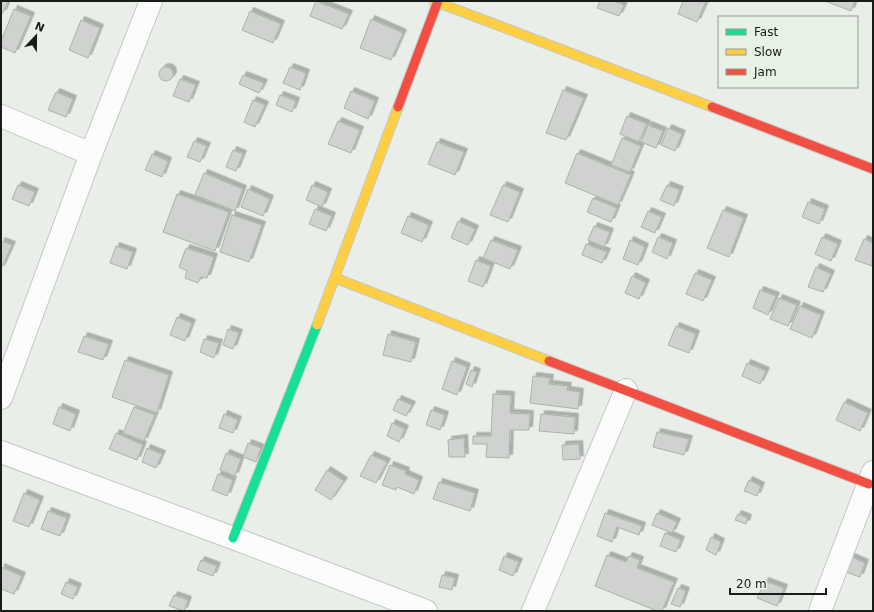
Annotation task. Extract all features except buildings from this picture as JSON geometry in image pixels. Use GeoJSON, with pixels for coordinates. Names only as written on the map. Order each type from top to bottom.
{"type":"FeatureCollection","features":[{"type":"Feature","properties":{"kind":"street"},"geometry":{"type":"LineString","coordinates":[[1,398],[91,154],[151,1]]}},
{"type":"Feature","properties":{"kind":"street"},"geometry":{"type":"LineString","coordinates":[[233,538],[335,278],[437,1],[873,169]]}},
{"type":"Feature","properties":{"kind":"street"},"geometry":{"type":"LineString","coordinates":[[1,116],[91,154]]}},
{"type":"Feature","properties":{"kind":"street"},"geometry":{"type":"LineString","coordinates":[[335,278],[626,390],[871,478],[820,611]]}},
{"type":"Feature","properties":{"kind":"street"},"geometry":{"type":"LineString","coordinates":[[533,611],[626,390]]}},
{"type":"Feature","properties":{"kind":"street"},"geometry":{"type":"LineString","coordinates":[[1,452],[426,611]]}},
{"type":"Feature","properties":{"kind":"traffic: fast"},"geometry":{"type":"LineString","coordinates":[[233,538],[317,325]]}},
{"type":"Feature","properties":{"kind":"traffic: slow"},"geometry":{"type":"LineString","coordinates":[[434,1],[712,107]]}},
{"type":"Feature","properties":{"kind":"traffic: slow"},"geometry":{"type":"LineString","coordinates":[[317,325],[398,107]]}},
{"type":"Feature","properties":{"kind":"traffic: slow"},"geometry":{"type":"LineString","coordinates":[[335,278],[549,361]]}},
{"type":"Feature","properties":{"kind":"traffic: jam"},"geometry":{"type":"LineString","coordinates":[[398,107],[438,1]]}},
{"type":"Feature","properties":{"kind":"traffic: jam"},"geometry":{"type":"LineString","coordinates":[[712,107],[873,169]]}},
{"type":"Feature","properties":{"kind":"traffic: jam"},"geometry":{"type":"LineString","coordinates":[[549,361],[869,484]]}}]}
